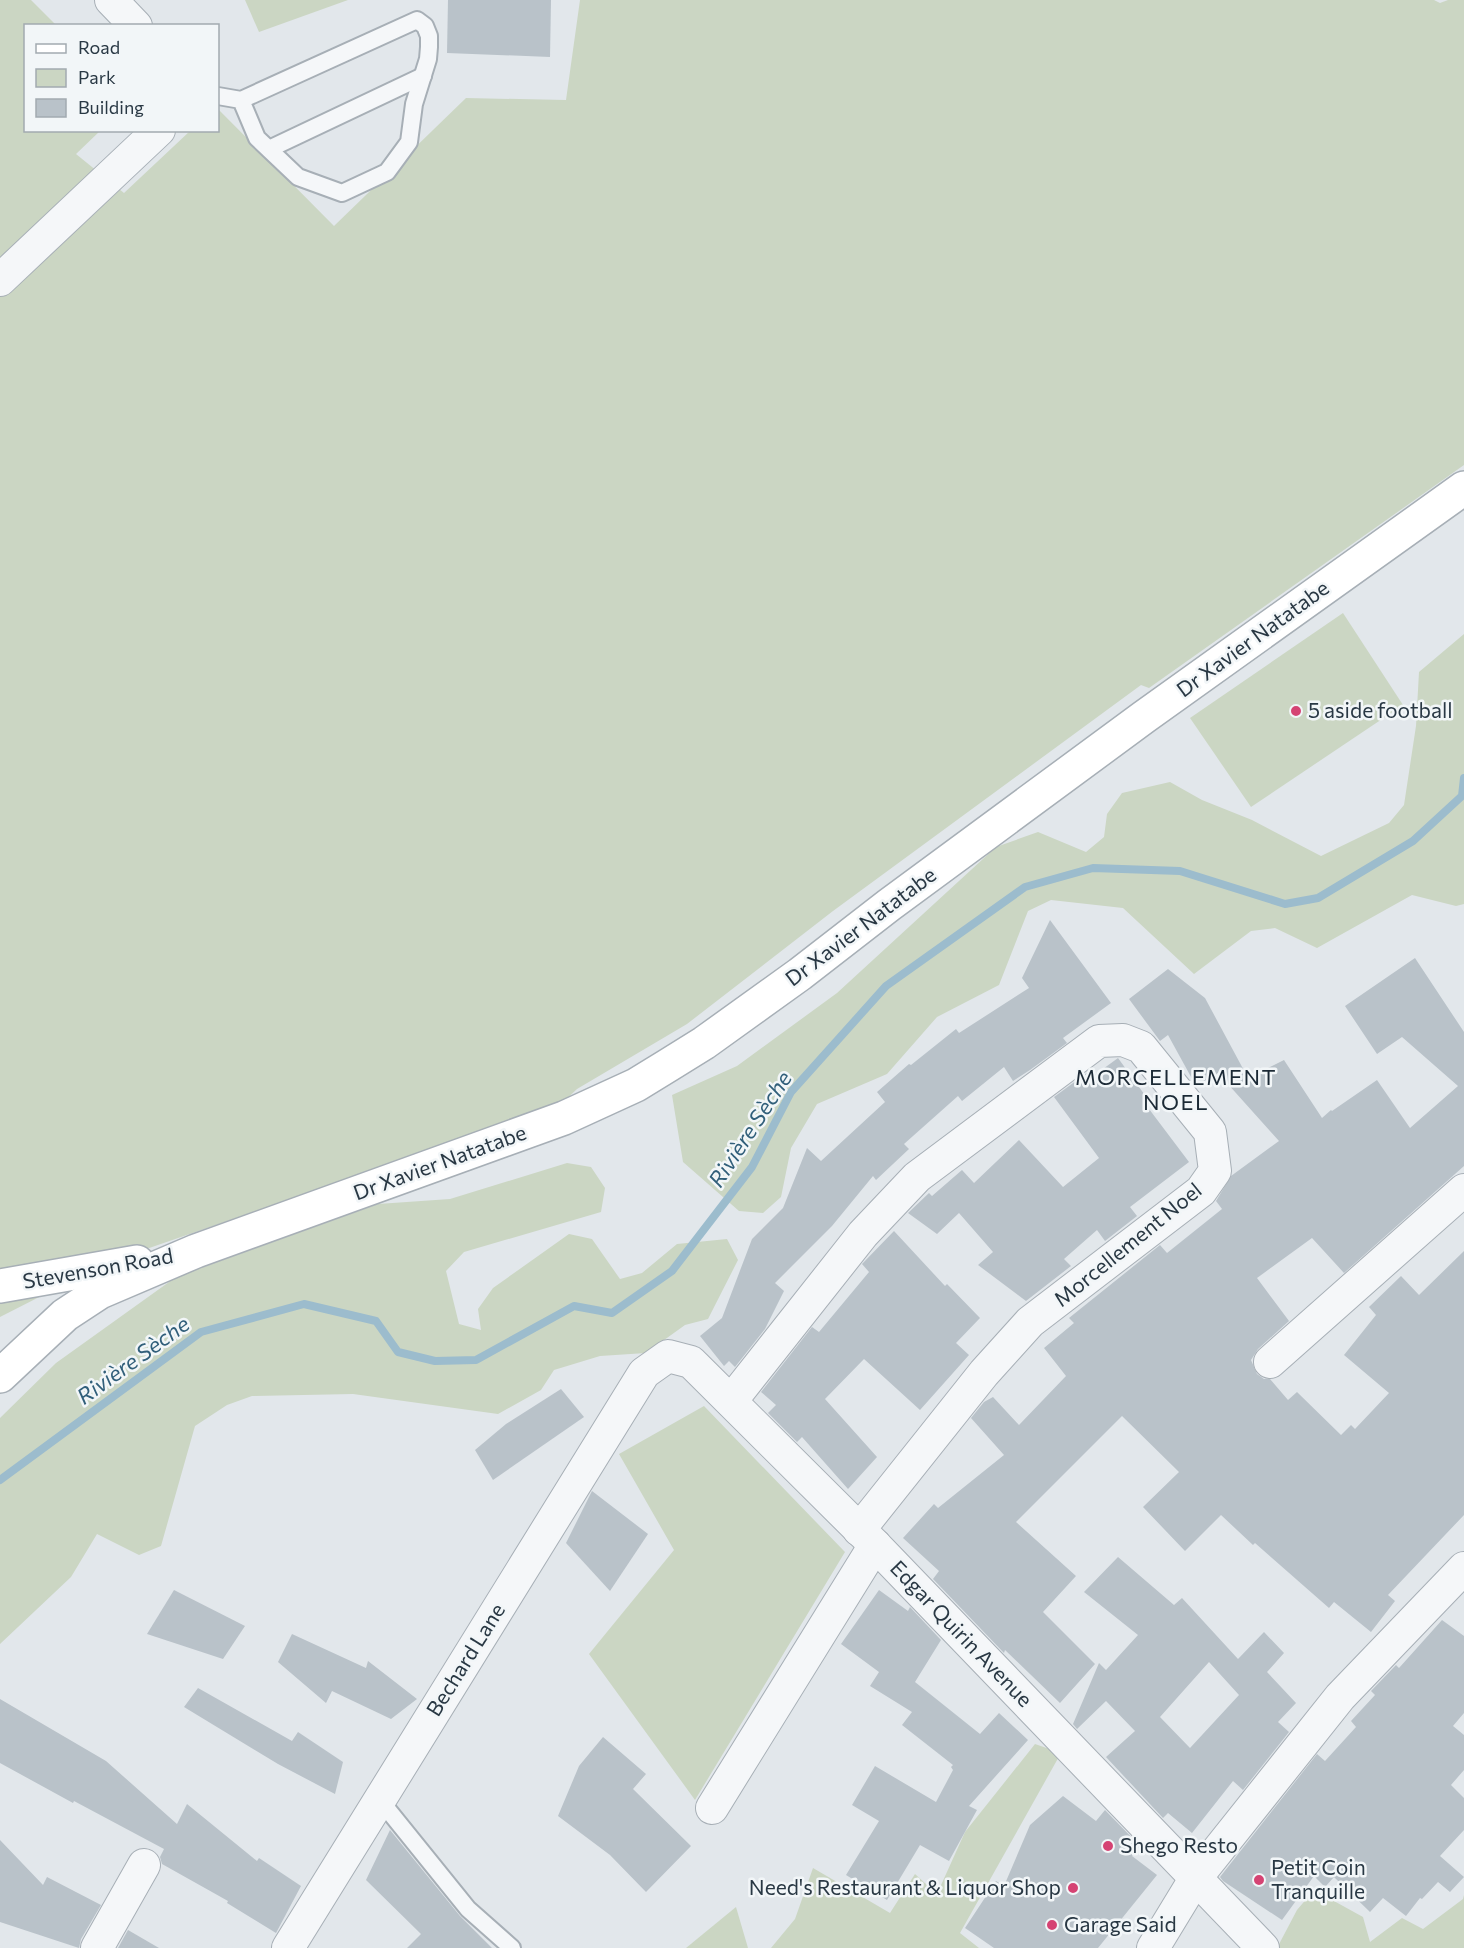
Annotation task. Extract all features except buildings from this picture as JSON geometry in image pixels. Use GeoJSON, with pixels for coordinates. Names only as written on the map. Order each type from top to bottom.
{"type":"FeatureCollection","features":[{"type":"Feature","properties":{"kind":"main road","name":"Dr Xavier Natatabe"},"geometry":{"type":"LineString","coordinates":[[196,1251],[564,1118],[636,1085],[704,1043],[800,974],[889,905],[1116,738],[1464,488]]}},
{"type":"Feature","properties":{"kind":"main road","name":"Stevenson Road"},"geometry":{"type":"LineString","coordinates":[[0,1287],[196,1251]]}},
{"type":"Feature","properties":{"kind":"main road"},"geometry":{"type":"LineString","coordinates":[[0,1376],[65,1315],[100,1292],[196,1251]]}},
{"type":"Feature","properties":{"kind":"street"},"geometry":{"type":"LineString","coordinates":[[111,0],[134,24]]}},
{"type":"Feature","properties":{"kind":"street"},"geometry":{"type":"LineString","coordinates":[[0,280],[157,132]]}},
{"type":"Feature","properties":{"kind":"street","name":"Morcellement Noel"},"geometry":{"type":"LineString","coordinates":[[712,1808],[867,1537],[984,1373],[1030,1322],[1201,1191],[1215,1171],[1210,1132],[1142,1047],[1123,1040],[1099,1041],[917,1177],[863,1234],[731,1401]]}},
{"type":"Feature","properties":{"kind":"street"},"geometry":{"type":"LineString","coordinates":[[1270,1362],[1464,1190]]}},
{"type":"Feature","properties":{"kind":"street","name":"Edgar Quirin Avenue"},"geometry":{"type":"LineString","coordinates":[[644,1373],[668,1356],[691,1362],[867,1537],[1263,1948]]}},
{"type":"Feature","properties":{"kind":"street","name":"Bechard Lane"},"geometry":{"type":"LineString","coordinates":[[288,1948],[644,1373]]}},
{"type":"Feature","properties":{"kind":"street"},"geometry":{"type":"LineString","coordinates":[[1153,1948],[1195,1879],[1341,1697],[1464,1568]]}},
{"type":"Feature","properties":{"kind":"street"},"geometry":{"type":"LineString","coordinates":[[97,1948],[144,1865]]}},
{"type":"Feature","properties":{"kind":"lane"},"geometry":{"type":"LineString","coordinates":[[219,96],[241,100],[417,20],[425,26],[429,36],[428,59],[414,104],[409,142],[387,172],[342,194],[298,177],[258,138],[241,100]]}},
{"type":"Feature","properties":{"kind":"lane"},"geometry":{"type":"LineString","coordinates":[[269,149],[423,76]]}},
{"type":"Feature","properties":{"kind":"lane"},"geometry":{"type":"LineString","coordinates":[[380,1800],[468,1909],[512,1948]]}},
{"type":"Feature","properties":{"kind":"green space"},"geometry":{"type":"Polygon","coordinates":[[[0,0],[31,0],[55,24],[24,24],[24,132],[99,132],[76,154],[124,193],[189,132],[219,132],[219,110],[334,226],[466,98],[566,100],[580,0],[1434,0],[1440,3],[1448,0],[1464,0],[1464,465],[1149,688],[1141,685],[833,911],[687,1024],[577,1089],[559,1106],[106,1263],[0,1317],[0,0]]]}},
{"type":"Feature","properties":{"kind":"green space"},"geometry":{"type":"Polygon","coordinates":[[[245,0],[348,0],[259,32],[245,0]]]}},
{"type":"Feature","properties":{"kind":"green space","name":"5 aside football"},"geometry":{"type":"Polygon","coordinates":[[[1343,613],[1403,705],[1251,807],[1190,718],[1343,613]]]}},
{"type":"Feature","properties":{"kind":"green space"},"geometry":{"type":"Polygon","coordinates":[[[1464,634],[1464,904],[1456,906],[1412,895],[1317,948],[1275,928],[1251,931],[1194,974],[1123,908],[1051,900],[1028,911],[999,985],[937,1017],[887,1074],[817,1104],[791,1148],[781,1197],[763,1213],[739,1211],[683,1162],[672,1095],[737,1066],[837,993],[996,847],[1038,832],[1086,852],[1104,837],[1107,814],[1122,793],[1170,782],[1202,800],[1252,820],[1321,856],[1389,823],[1404,805],[1416,726],[1419,672],[1464,634]]]}},
{"type":"Feature","properties":{"kind":"green space"},"geometry":{"type":"Polygon","coordinates":[[[567,1163],[591,1167],[605,1188],[601,1212],[464,1252],[446,1271],[459,1324],[481,1330],[478,1309],[493,1288],[569,1234],[592,1239],[620,1279],[642,1273],[677,1244],[727,1239],[738,1260],[708,1319],[685,1325],[646,1353],[600,1356],[554,1370],[541,1390],[498,1414],[353,1394],[252,1396],[227,1405],[195,1426],[161,1546],[139,1555],[97,1534],[71,1577],[0,1644],[0,1418],[56,1363],[176,1277],[378,1204],[450,1199],[567,1163]]]}},
{"type":"Feature","properties":{"kind":"green space"},"geometry":{"type":"Polygon","coordinates":[[[704,1406],[845,1552],[695,1800],[589,1654],[674,1550],[619,1454],[704,1406]]]}},
{"type":"Feature","properties":{"kind":"green space"},"geometry":{"type":"Polygon","coordinates":[[[1035,1744],[1061,1753],[960,1933],[979,1948],[771,1948],[795,1919],[813,1868],[890,1913],[915,1874],[937,1894],[965,1832],[1035,1744]]]}},
{"type":"Feature","properties":{"kind":"green space"},"geometry":{"type":"Polygon","coordinates":[[[1314,1890],[1363,1917],[1370,1942],[1402,1918],[1423,1929],[1463,1899],[1464,1895],[1464,1948],[1277,1948],[1297,1910],[1314,1890]]]}},
{"type":"Feature","properties":{"kind":"green space"},"geometry":{"type":"Polygon","coordinates":[[[736,1907],[748,1948],[686,1948],[736,1907]]]}},
{"type":"Feature","properties":{"kind":"waterway","name":"Rivière Sèche"},"geometry":{"type":"LineString","coordinates":[[0,1480],[201,1332],[304,1304],[376,1321],[398,1352],[435,1361],[476,1360],[574,1306],[612,1313],[672,1271],[752,1167],[791,1092],[886,986],[1025,887],[1093,868],[1180,871],[1285,904],[1318,898],[1413,841],[1462,796],[1464,778]]}},
{"type":"Feature","properties":{"kind":"place","name":"5 aside football"},"geometry":{"type":"Point","coordinates":[1296,711]}},
{"type":"Feature","properties":{"kind":"place","name":"Shego Resto"},"geometry":{"type":"Point","coordinates":[1108,1846]}},
{"type":"Feature","properties":{"kind":"place","name":"Petit Coin Tranquille"},"geometry":{"type":"Point","coordinates":[1259,1880]}},
{"type":"Feature","properties":{"kind":"place","name":"Need's Restaurant & Liquor Shop"},"geometry":{"type":"Point","coordinates":[1073,1888]}},
{"type":"Feature","properties":{"kind":"place","name":"Garage Said"},"geometry":{"type":"Point","coordinates":[1052,1925]}},
{"type":"Feature","properties":{"kind":"district","name":"MORCELLEMENT NOEL"},"geometry":{"type":"Point","coordinates":[1176,1090]}}]}
